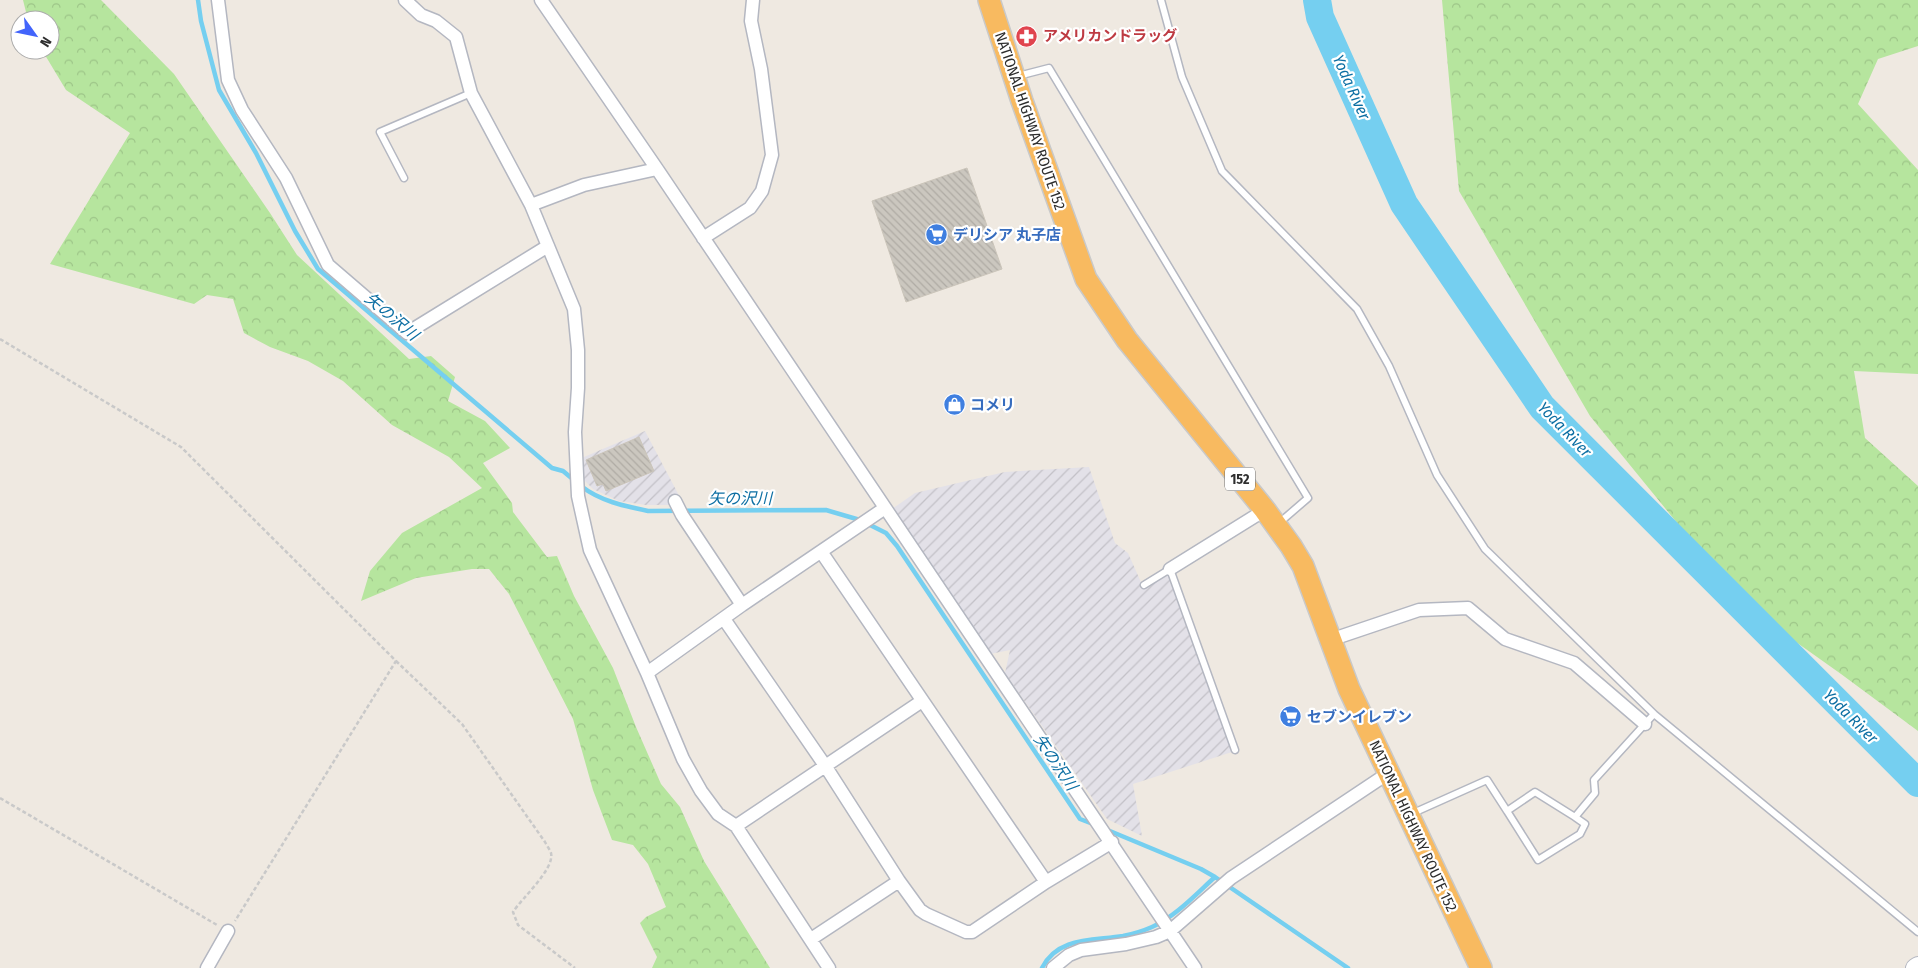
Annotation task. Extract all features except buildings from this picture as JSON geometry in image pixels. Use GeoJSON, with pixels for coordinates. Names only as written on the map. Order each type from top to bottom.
{"type":"FeatureCollection","features":[{"type":"Feature","properties":{"kind":"highway","name":"NATIONAL HIGHWAY ROUTE 152"},"geometry":{"type":"LineString","coordinates":[[989,0],[1014,77],[1086,279],[1128,340],[1271,518],[1303,566],[1349,689],[1480,968]]}},
{"type":"Feature","properties":{"kind":"street"},"geometry":{"type":"LineString","coordinates":[[218,0],[228,80],[242,110],[286,178],[328,265],[407,333],[548,246]]}},
{"type":"Feature","properties":{"kind":"street"},"geometry":{"type":"LineString","coordinates":[[405,0],[422,15],[436,21],[456,37],[471,93],[531,205],[574,309],[578,388],[575,432],[578,496],[590,550],[647,674],[683,759],[701,791],[718,814],[736,826],[829,968]]}},
{"type":"Feature","properties":{"kind":"street"},"geometry":{"type":"LineString","coordinates":[[541,0],[657,169],[1195,968]]}},
{"type":"Feature","properties":{"kind":"street"},"geometry":{"type":"LineString","coordinates":[[703,238],[750,208],[762,191],[772,155],[761,69],[751,21],[753,0]]}},
{"type":"Feature","properties":{"kind":"street"},"geometry":{"type":"LineString","coordinates":[[531,205],[584,186],[657,169]]}},
{"type":"Feature","properties":{"kind":"street"},"geometry":{"type":"LineString","coordinates":[[678,507],[742,605]]}},
{"type":"Feature","properties":{"kind":"street"},"geometry":{"type":"LineString","coordinates":[[647,674],[742,605],[822,553],[885,508]]}},
{"type":"Feature","properties":{"kind":"street"},"geometry":{"type":"LineString","coordinates":[[1170,569],[1271,518]]}},
{"type":"Feature","properties":{"kind":"street"},"geometry":{"type":"LineString","coordinates":[[822,553],[1046,882]]}},
{"type":"Feature","properties":{"kind":"street"},"geometry":{"type":"LineString","coordinates":[[1330,640],[1418,610],[1468,608],[1505,639],[1574,663],[1645,724]]}},
{"type":"Feature","properties":{"kind":"street"},"geometry":{"type":"LineString","coordinates":[[724,619],[826,767],[899,881],[920,910],[966,932],[972,932],[1109,839]]}},
{"type":"Feature","properties":{"kind":"street"},"geometry":{"type":"LineString","coordinates":[[736,826],[922,701]]}},
{"type":"Feature","properties":{"kind":"street"},"geometry":{"type":"LineString","coordinates":[[1053,968],[1081,950],[1156,938],[1166,924],[1231,878],[1388,774]]}},
{"type":"Feature","properties":{"kind":"street"},"geometry":{"type":"LineString","coordinates":[[811,939],[899,881]]}},
{"type":"Feature","properties":{"kind":"street"},"geometry":{"type":"LineString","coordinates":[[207,968],[228,931]]}},
{"type":"Feature","properties":{"kind":"lane"},"geometry":{"type":"LineString","coordinates":[[1161,0],[1182,77],[1222,171],[1357,309],[1389,366],[1436,475],[1485,549],[1654,714],[1918,932]]}},
{"type":"Feature","properties":{"kind":"lane"},"geometry":{"type":"LineString","coordinates":[[1014,77],[1049,68],[1308,498],[1271,518]]}},
{"type":"Feature","properties":{"kind":"lane"},"geometry":{"type":"LineString","coordinates":[[404,178],[380,132],[471,93]]}},
{"type":"Feature","properties":{"kind":"lane"},"geometry":{"type":"LineString","coordinates":[[1144,585],[1170,569],[1235,750]]}},
{"type":"Feature","properties":{"kind":"lane"},"geometry":{"type":"LineString","coordinates":[[1575,817],[1595,793],[1594,780],[1654,714]]}},
{"type":"Feature","properties":{"kind":"lane"},"geometry":{"type":"LineString","coordinates":[[1408,816],[1487,780],[1538,860],[1580,834],[1585,824],[1535,792],[1507,811]]}},
{"type":"Feature","properties":{"kind":"path"},"geometry":{"type":"LineString","coordinates":[[0,340],[181,447],[462,724],[545,842],[551,854],[551,861],[540,879],[513,912],[514,918],[518,925],[575,968]]}},
{"type":"Feature","properties":{"kind":"path"},"geometry":{"type":"LineString","coordinates":[[0,798],[228,931],[396,661]]}},
{"type":"Feature","properties":{"kind":"shaded area"},"geometry":{"type":"Polygon","coordinates":[[[645,431],[684,505],[646,505],[619,501],[593,489],[584,480],[584,457],[645,431]]]}},
{"type":"Feature","properties":{"kind":"shaded area"},"geometry":{"type":"Polygon","coordinates":[[[1089,467],[1115,543],[1128,553],[1144,589],[1170,574],[1232,752],[1133,784],[1142,836],[1107,819],[1005,673],[1010,650],[990,654],[892,509],[915,493],[1005,472],[1089,467]]]}},
{"type":"Feature","properties":{"kind":"green space"},"geometry":{"type":"Polygon","coordinates":[[[23,0],[101,0],[174,74],[297,255],[409,359],[431,356],[455,377],[448,401],[485,421],[510,448],[483,463],[512,503],[513,512],[547,557],[557,556],[574,596],[613,668],[661,784],[680,807],[704,861],[770,968],[652,968],[657,957],[640,923],[646,917],[666,907],[648,864],[633,845],[612,840],[593,790],[573,719],[509,594],[489,569],[472,569],[416,578],[361,601],[370,571],[402,533],[482,488],[449,457],[392,425],[343,381],[308,361],[270,347],[244,333],[233,299],[207,295],[194,304],[50,264],[130,133],[66,90],[48,60],[60,60],[60,10],[26,10],[23,0]]]}},
{"type":"Feature","properties":{"kind":"green space"},"geometry":{"type":"Polygon","coordinates":[[[1442,0],[1918,0],[1918,46],[1878,59],[1858,104],[1918,170],[1918,374],[1854,371],[1865,438],[1918,486],[1918,731],[1744,605],[1590,416],[1459,191],[1442,0]]]}},
{"type":"Feature","properties":{"kind":"waterway","name":"矢の沢川"},"geometry":{"type":"LineString","coordinates":[[198,0],[201,21],[219,90],[256,153],[295,231],[318,269],[552,468],[563,471],[575,481]]}},
{"type":"Feature","properties":{"kind":"waterway","name":"Yoda River"},"geometry":{"type":"LineString","coordinates":[[1317,0],[1320,17],[1404,204],[1542,407],[1918,783]]}},
{"type":"Feature","properties":{"kind":"waterway","name":"矢の沢川"},"geometry":{"type":"LineString","coordinates":[[581,486],[604,499],[648,511],[826,510],[860,520],[886,533],[897,546],[1080,819],[1093,824]]}},
{"type":"Feature","properties":{"kind":"waterway","name":"矢の沢川"},"geometry":{"type":"LineString","coordinates":[[1105,829],[1201,869],[1215,877],[1348,968]]}},
{"type":"Feature","properties":{"kind":"waterway"},"geometry":{"type":"LineString","coordinates":[[1042,968],[1057,950],[1067,945],[1123,936],[1161,922],[1185,904],[1215,877]]}},
{"type":"Feature","properties":{"kind":"place","name":"アメリカンドラッグ"},"geometry":{"type":"Point","coordinates":[1027,36]}},
{"type":"Feature","properties":{"kind":"place","name":"デリシア 丸子店"},"geometry":{"type":"Point","coordinates":[937,235]}},
{"type":"Feature","properties":{"kind":"place","name":"コメリ"},"geometry":{"type":"Point","coordinates":[954,405]}},
{"type":"Feature","properties":{"kind":"place","name":"セブンイレブン"},"geometry":{"type":"Point","coordinates":[1291,717]}}]}
